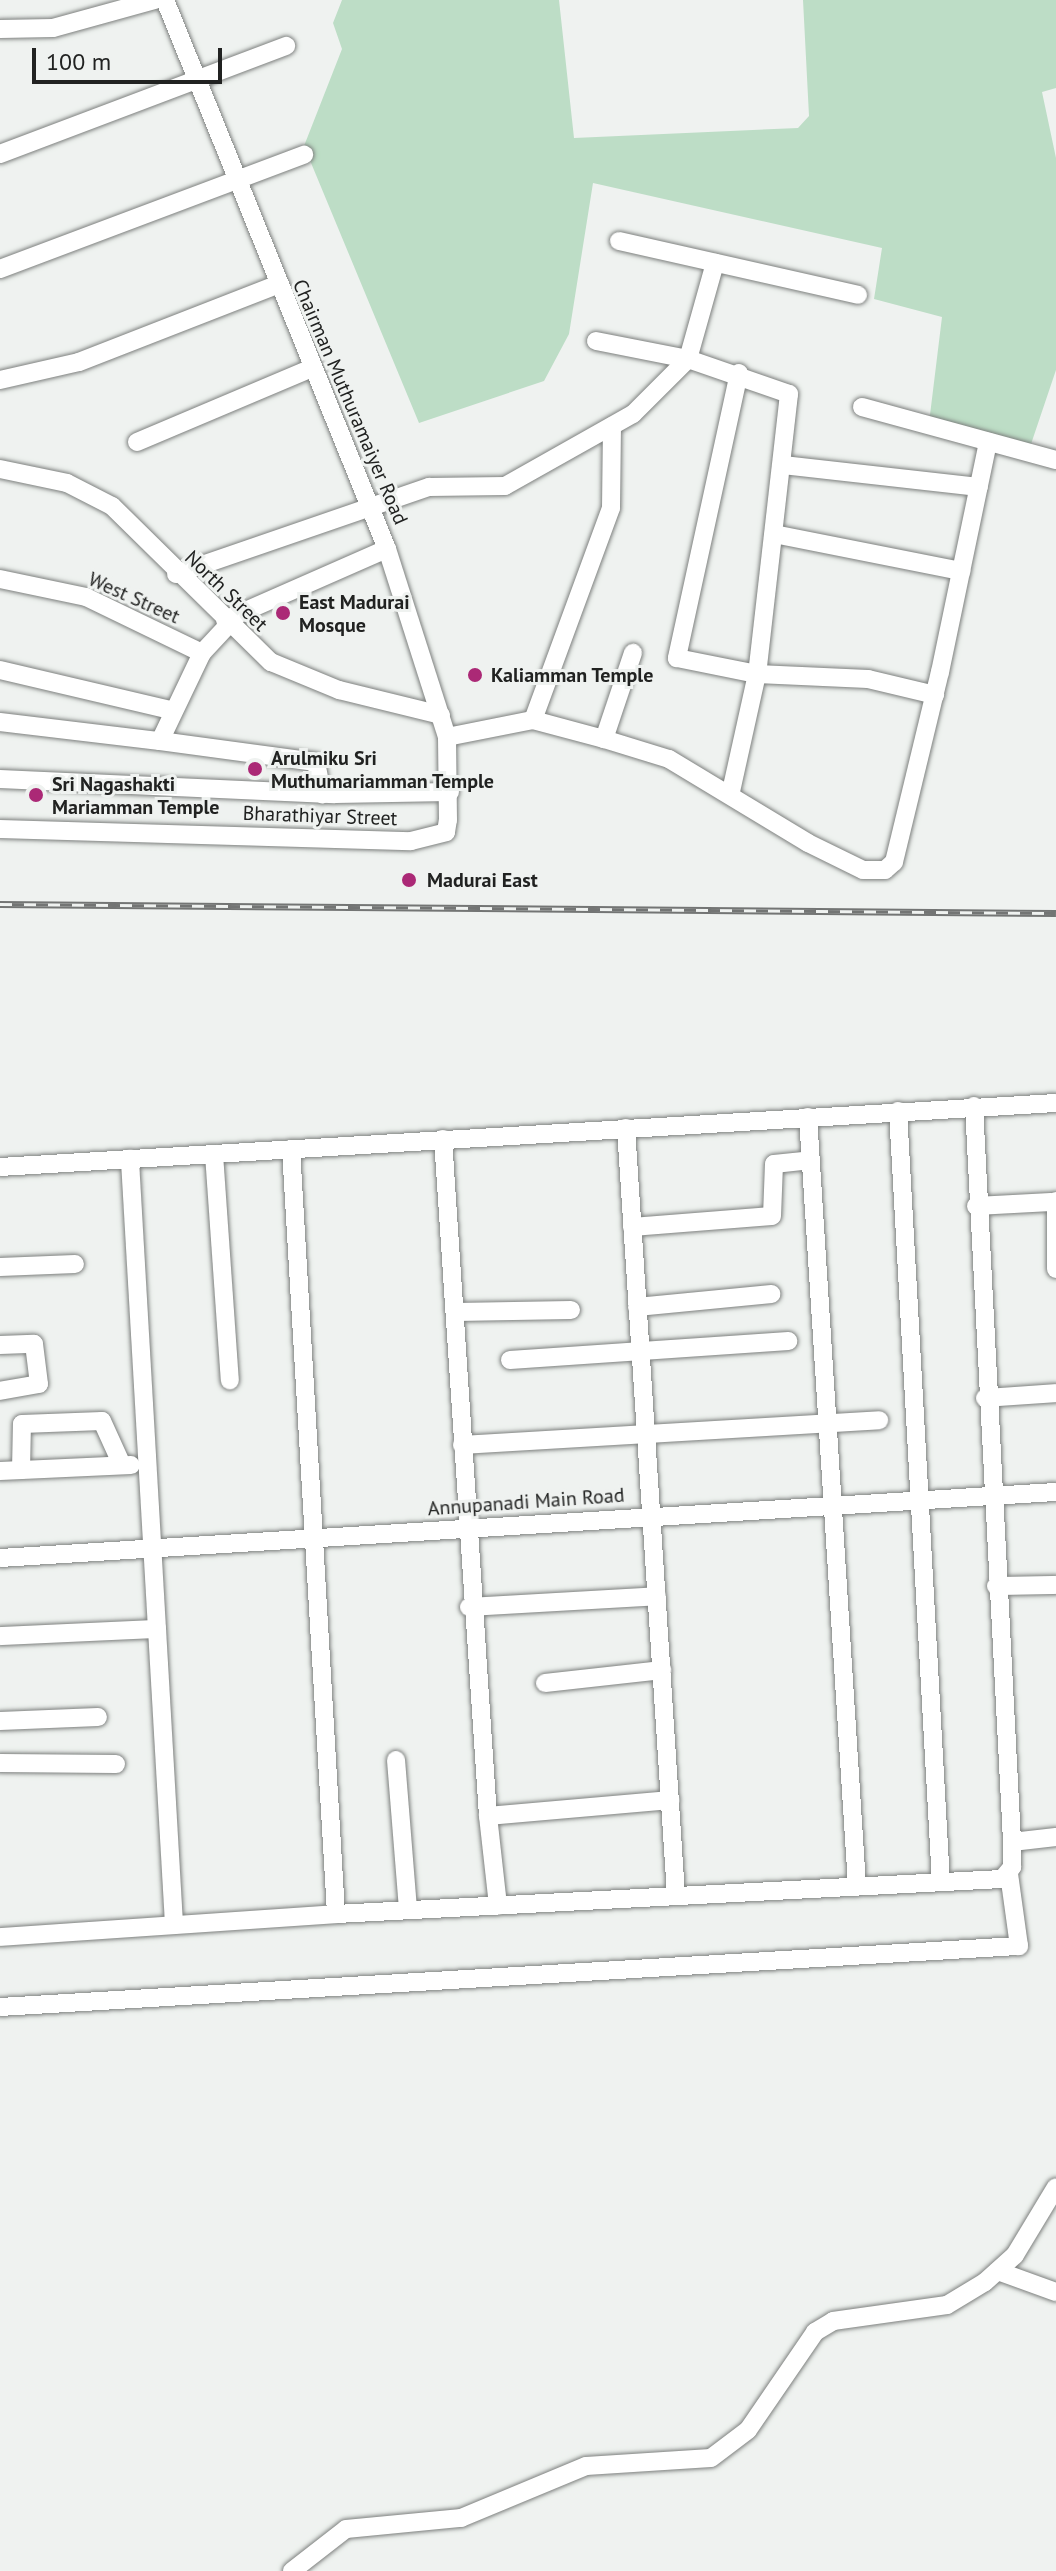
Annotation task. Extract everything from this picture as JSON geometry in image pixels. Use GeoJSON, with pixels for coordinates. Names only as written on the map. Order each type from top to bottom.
{"type":"FeatureCollection","features":[{"type":"Feature","properties":{"kind":"street"},"geometry":{"type":"LineString","coordinates":[[0,29],[53,28],[155,0]]}},
{"type":"Feature","properties":{"kind":"street","name":"Chairman Muthuramaiyer Road"},"geometry":{"type":"LineString","coordinates":[[165,0],[277,285],[387,549],[447,737],[450,792],[446,832]]}},
{"type":"Feature","properties":{"kind":"street"},"geometry":{"type":"LineString","coordinates":[[0,154],[286,46]]}},
{"type":"Feature","properties":{"kind":"street"},"geometry":{"type":"LineString","coordinates":[[0,269],[304,155]]}},
{"type":"Feature","properties":{"kind":"street"},"geometry":{"type":"LineString","coordinates":[[619,241],[858,295]]}},
{"type":"Feature","properties":{"kind":"street"},"geometry":{"type":"LineString","coordinates":[[176,574],[370,503],[429,487],[505,486],[612,426],[688,359],[715,263]]}},
{"type":"Feature","properties":{"kind":"street"},"geometry":{"type":"LineString","coordinates":[[0,380],[79,362],[277,285]]}},
{"type":"Feature","properties":{"kind":"street"},"geometry":{"type":"LineString","coordinates":[[596,341],[688,359],[739,373],[789,394],[757,674],[731,791]]}},
{"type":"Feature","properties":{"kind":"street"},"geometry":{"type":"LineString","coordinates":[[137,442],[312,368]]}},
{"type":"Feature","properties":{"kind":"street"},"geometry":{"type":"LineString","coordinates":[[739,373],[674,648],[688,665],[757,674],[868,679],[935,695]]}},
{"type":"Feature","properties":{"kind":"street"},"geometry":{"type":"LineString","coordinates":[[862,407],[1056,460]]}},
{"type":"Feature","properties":{"kind":"street"},"geometry":{"type":"LineString","coordinates":[[533,720],[611,508],[612,426]]}},
{"type":"Feature","properties":{"kind":"street"},"geometry":{"type":"LineString","coordinates":[[447,737],[533,720],[604,739],[669,759],[731,791],[808,843],[863,870],[885,870],[894,862],[935,695],[988,442]]}},
{"type":"Feature","properties":{"kind":"street"},"geometry":{"type":"LineString","coordinates":[[783,465],[979,487]]}},
{"type":"Feature","properties":{"kind":"street","name":"North Street"},"geometry":{"type":"LineString","coordinates":[[0,469],[93,493],[259,653],[303,677],[441,715]]}},
{"type":"Feature","properties":{"kind":"street"},"geometry":{"type":"LineString","coordinates":[[774,534],[961,571]]}},
{"type":"Feature","properties":{"kind":"street"},"geometry":{"type":"LineString","coordinates":[[160,741],[170,710],[202,653],[227,622],[387,549]]}},
{"type":"Feature","properties":{"kind":"street","name":"West Street"},"geometry":{"type":"LineString","coordinates":[[0,579],[86,597],[202,653]]}},
{"type":"Feature","properties":{"kind":"street"},"geometry":{"type":"LineString","coordinates":[[604,739],[633,653]]}},
{"type":"Feature","properties":{"kind":"street"},"geometry":{"type":"LineString","coordinates":[[0,670],[170,710]]}},
{"type":"Feature","properties":{"kind":"street"},"geometry":{"type":"LineString","coordinates":[[0,722],[316,762],[322,794]]}},
{"type":"Feature","properties":{"kind":"street"},"geometry":{"type":"LineString","coordinates":[[0,779],[322,794],[450,792]]}},
{"type":"Feature","properties":{"kind":"street","name":"Bharathiyar Street"},"geometry":{"type":"LineString","coordinates":[[0,829],[411,841],[446,832]]}},
{"type":"Feature","properties":{"kind":"street"},"geometry":{"type":"LineString","coordinates":[[0,1167],[1056,1103]]}},
{"type":"Feature","properties":{"kind":"street"},"geometry":{"type":"LineString","coordinates":[[0,2007],[1019,1946],[1009,1874],[1012,1842],[985,1398],[974,1106]]}},
{"type":"Feature","properties":{"kind":"street"},"geometry":{"type":"LineString","coordinates":[[898,1111],[923,1501],[941,1882]]}},
{"type":"Feature","properties":{"kind":"street"},"geometry":{"type":"LineString","coordinates":[[808,1117],[836,1506],[857,1886]]}},
{"type":"Feature","properties":{"kind":"street"},"geometry":{"type":"LineString","coordinates":[[626,1128],[676,1895]]}},
{"type":"Feature","properties":{"kind":"street"},"geometry":{"type":"LineString","coordinates":[[443,1139],[456,1312],[469,1607],[498,1905]]}},
{"type":"Feature","properties":{"kind":"street"},"geometry":{"type":"LineString","coordinates":[[291,1149],[336,1914]]}},
{"type":"Feature","properties":{"kind":"street"},"geometry":{"type":"LineString","coordinates":[[214,1154],[230,1380]]}},
{"type":"Feature","properties":{"kind":"street"},"geometry":{"type":"LineString","coordinates":[[130,1159],[156,1548],[157,1629],[174,1925]]}},
{"type":"Feature","properties":{"kind":"street"},"geometry":{"type":"LineString","coordinates":[[632,1227],[772,1216],[774,1164],[811,1160]]}},
{"type":"Feature","properties":{"kind":"street"},"geometry":{"type":"LineString","coordinates":[[976,1206],[1054,1201],[1056,1269]]}},
{"type":"Feature","properties":{"kind":"street"},"geometry":{"type":"LineString","coordinates":[[0,1267],[75,1264]]}},
{"type":"Feature","properties":{"kind":"street"},"geometry":{"type":"LineString","coordinates":[[637,1307],[771,1294]]}},
{"type":"Feature","properties":{"kind":"street"},"geometry":{"type":"LineString","coordinates":[[456,1312],[571,1310]]}},
{"type":"Feature","properties":{"kind":"street"},"geometry":{"type":"LineString","coordinates":[[510,1360],[788,1341]]}},
{"type":"Feature","properties":{"kind":"street"},"geometry":{"type":"LineString","coordinates":[[0,1345],[38,1348],[39,1384],[21,1391],[0,1391]]}},
{"type":"Feature","properties":{"kind":"street"},"geometry":{"type":"LineString","coordinates":[[21,1391],[21,1470]]}},
{"type":"Feature","properties":{"kind":"street"},"geometry":{"type":"LineString","coordinates":[[985,1398],[1056,1393]]}},
{"type":"Feature","properties":{"kind":"street"},"geometry":{"type":"LineString","coordinates":[[462,1445],[879,1420]]}},
{"type":"Feature","properties":{"kind":"street"},"geometry":{"type":"LineString","coordinates":[[22,1424],[102,1421],[122,1465]]}},
{"type":"Feature","properties":{"kind":"street"},"geometry":{"type":"LineString","coordinates":[[0,1471],[150,1464]]}},
{"type":"Feature","properties":{"kind":"street","name":"Annupanadi Main Road"},"geometry":{"type":"LineString","coordinates":[[0,1558],[1056,1492]]}},
{"type":"Feature","properties":{"kind":"street"},"geometry":{"type":"LineString","coordinates":[[996,1586],[1056,1585]]}},
{"type":"Feature","properties":{"kind":"street"},"geometry":{"type":"LineString","coordinates":[[469,1607],[657,1596]]}},
{"type":"Feature","properties":{"kind":"street"},"geometry":{"type":"LineString","coordinates":[[0,1636],[157,1629]]}},
{"type":"Feature","properties":{"kind":"street"},"geometry":{"type":"LineString","coordinates":[[545,1683],[662,1670]]}},
{"type":"Feature","properties":{"kind":"street"},"geometry":{"type":"LineString","coordinates":[[0,1721],[98,1717]]}},
{"type":"Feature","properties":{"kind":"street"},"geometry":{"type":"LineString","coordinates":[[396,1760],[408,1910]]}},
{"type":"Feature","properties":{"kind":"street"},"geometry":{"type":"LineString","coordinates":[[0,1763],[116,1764]]}},
{"type":"Feature","properties":{"kind":"street"},"geometry":{"type":"LineString","coordinates":[[488,1816],[670,1800]]}},
{"type":"Feature","properties":{"kind":"street"},"geometry":{"type":"LineString","coordinates":[[1012,1842],[1056,1837]]}},
{"type":"Feature","properties":{"kind":"street"},"geometry":{"type":"LineString","coordinates":[[0,1937],[336,1914],[941,1882],[1009,1874]]}},
{"type":"Feature","properties":{"kind":"street"},"geometry":{"type":"LineString","coordinates":[[292,2571],[346,2529],[461,2518],[586,2466],[711,2458],[748,2430],[815,2332],[833,2321],[947,2305],[998,2271],[1056,2187]]}},
{"type":"Feature","properties":{"kind":"street"},"geometry":{"type":"LineString","coordinates":[[998,2271],[1056,2292]]}},
{"type":"Feature","properties":{"kind":"green space"},"geometry":{"type":"Polygon","coordinates":[[[342,0],[559,0],[574,138],[798,128],[809,116],[803,0],[1056,0],[1056,88],[1042,92],[1056,158],[1056,370],[1029,450],[929,423],[942,317],[874,299],[882,248],[593,183],[569,334],[544,381],[419,423],[304,146],[342,49],[333,23],[342,0]]]}},
{"type":"Feature","properties":{"kind":"railway"},"geometry":{"type":"LineString","coordinates":[[0,904],[1056,913]]}},
{"type":"Feature","properties":{"kind":"place","name":"East Madurai Mosque"},"geometry":{"type":"Point","coordinates":[283,613]}},
{"type":"Feature","properties":{"kind":"place","name":"Kaliamman Temple"},"geometry":{"type":"Point","coordinates":[475,675]}},
{"type":"Feature","properties":{"kind":"place","name":"Arulmiku Sri Muthumariamman Temple"},"geometry":{"type":"Point","coordinates":[255,769]}},
{"type":"Feature","properties":{"kind":"place","name":"Sri Nagashakti Mariamman Temple"},"geometry":{"type":"Point","coordinates":[36,795]}},
{"type":"Feature","properties":{"kind":"place","name":"Madurai East"},"geometry":{"type":"Point","coordinates":[409,880]}}]}
